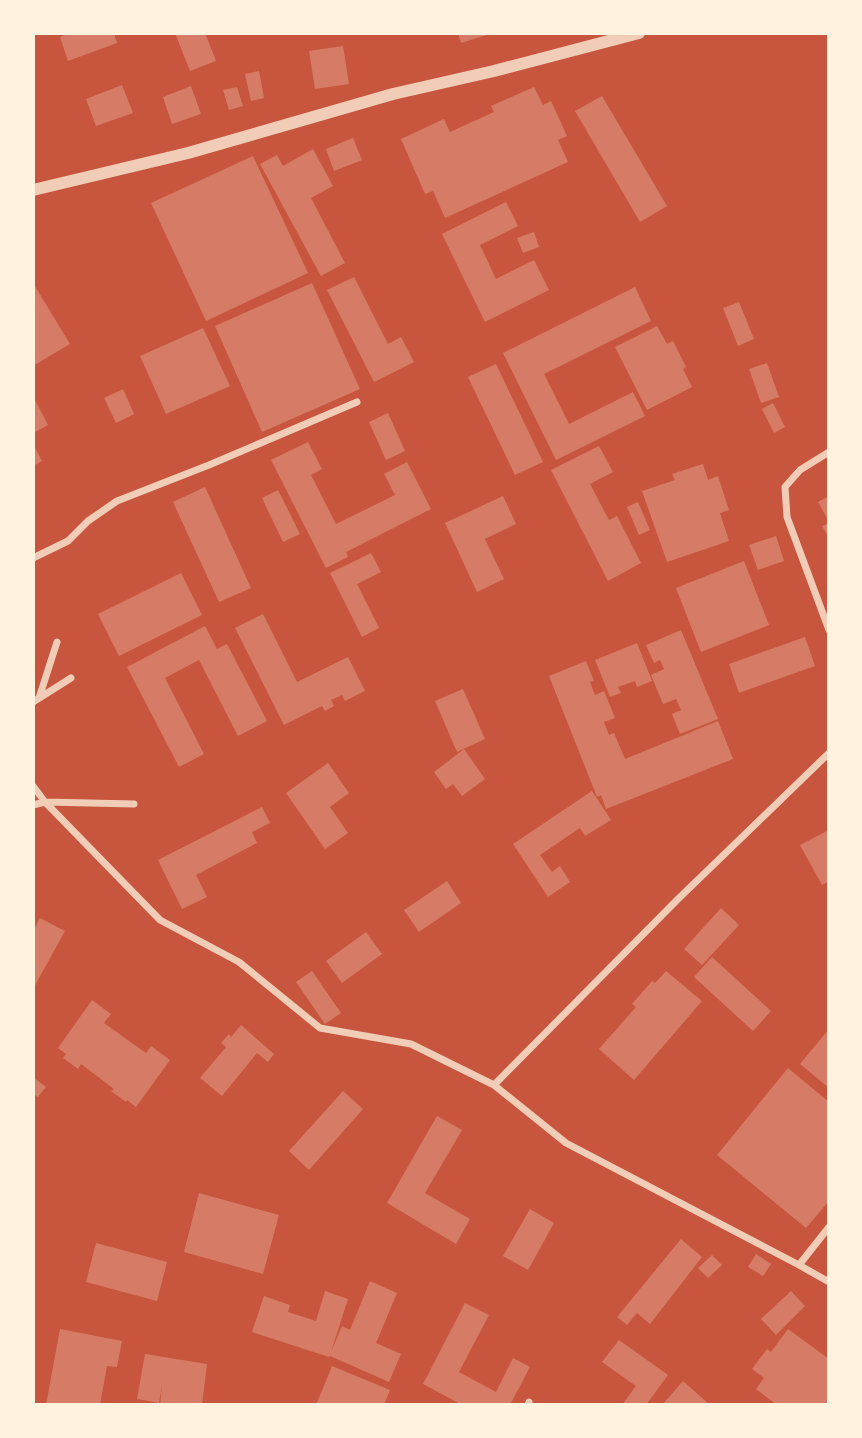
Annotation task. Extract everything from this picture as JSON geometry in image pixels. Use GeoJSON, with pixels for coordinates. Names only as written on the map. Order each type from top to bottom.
{"type":"FeatureCollection","features":[{"type":"Feature","properties":{"kind":"street"},"geometry":{"type":"LineString","coordinates":[[33,190],[188,153],[393,94],[519,65],[639,33]]}},
{"type":"Feature","properties":{"kind":"street"},"geometry":{"type":"LineString","coordinates":[[33,558],[68,541],[88,521],[117,501],[357,402]]}},
{"type":"Feature","properties":{"kind":"street"},"geometry":{"type":"LineString","coordinates":[[829,452],[800,470],[785,487],[787,517],[829,630]]}},
{"type":"Feature","properties":{"kind":"street"},"geometry":{"type":"LineString","coordinates":[[36,700],[57,642]]}},
{"type":"Feature","properties":{"kind":"street"},"geometry":{"type":"LineString","coordinates":[[36,700],[71,678]]}},
{"type":"Feature","properties":{"kind":"street"},"geometry":{"type":"LineString","coordinates":[[494,1085],[678,899],[829,753]]}},
{"type":"Feature","properties":{"kind":"street"},"geometry":{"type":"LineString","coordinates":[[33,786],[45,802],[160,920],[239,962],[320,1028],[411,1044],[494,1085],[566,1143],[829,1282]]}},
{"type":"Feature","properties":{"kind":"street"},"geometry":{"type":"LineString","coordinates":[[33,805],[45,802],[134,804]]}},
{"type":"Feature","properties":{"kind":"street"},"geometry":{"type":"LineString","coordinates":[[799,1265],[829,1227]]}},
{"type":"Feature","properties":{"kind":"building"},"geometry":{"type":"Polygon","coordinates":[[[70,33],[114,33],[117,43],[68,61],[60,37],[70,33]]]}},
{"type":"Feature","properties":{"kind":"building"},"geometry":{"type":"Polygon","coordinates":[[[175,33],[205,33],[216,61],[190,71],[175,33]]]}},
{"type":"Feature","properties":{"kind":"building"},"geometry":{"type":"Polygon","coordinates":[[[458,33],[490,33],[490,34],[461,43],[458,33]]]}},
{"type":"Feature","properties":{"kind":"building"},"geometry":{"type":"Polygon","coordinates":[[[343,46],[349,84],[315,89],[309,51],[343,46]]]}},
{"type":"Feature","properties":{"kind":"building"},"geometry":{"type":"Polygon","coordinates":[[[259,71],[264,98],[251,101],[245,74],[259,71]]]}},
{"type":"Feature","properties":{"kind":"building"},"geometry":{"type":"Polygon","coordinates":[[[122,85],[133,113],[96,126],[86,99],[122,85]]]}},
{"type":"Feature","properties":{"kind":"building"},"geometry":{"type":"Polygon","coordinates":[[[191,86],[201,114],[172,124],[163,97],[191,86]]]}},
{"type":"Feature","properties":{"kind":"building"},"geometry":{"type":"Polygon","coordinates":[[[237,87],[243,106],[229,110],[223,90],[237,87]]]}},
{"type":"Feature","properties":{"kind":"building"},"geometry":{"type":"Polygon","coordinates":[[[534,87],[543,105],[551,101],[567,136],[558,140],[568,162],[445,218],[433,191],[425,194],[401,139],[444,119],[450,132],[494,112],[491,106],[534,87]]]}},
{"type":"Feature","properties":{"kind":"building"},"geometry":{"type":"Polygon","coordinates":[[[602,96],[667,206],[640,222],[575,111],[602,96]]]}},
{"type":"Feature","properties":{"kind":"building"},"geometry":{"type":"Polygon","coordinates":[[[353,138],[362,160],[334,171],[326,149],[353,138]]]}},
{"type":"Feature","properties":{"kind":"building"},"geometry":{"type":"Polygon","coordinates":[[[313,149],[333,186],[311,198],[345,263],[321,276],[260,164],[277,155],[283,166],[313,149]]]}},
{"type":"Feature","properties":{"kind":"building"},"geometry":{"type":"Polygon","coordinates":[[[253,156],[308,273],[206,321],[151,203],[253,156]]]}},
{"type":"Feature","properties":{"kind":"building"},"geometry":{"type":"Polygon","coordinates":[[[506,202],[518,226],[480,245],[496,279],[534,260],[549,290],[485,322],[442,234],[506,202]]]}},
{"type":"Feature","properties":{"kind":"building"},"geometry":{"type":"Polygon","coordinates":[[[534,232],[539,247],[523,253],[517,238],[534,232]]]}},
{"type":"Feature","properties":{"kind":"building"},"geometry":{"type":"Polygon","coordinates":[[[354,277],[388,344],[401,337],[414,362],[374,382],[327,290],[354,277]]]}},
{"type":"Feature","properties":{"kind":"building"},"geometry":{"type":"Polygon","coordinates":[[[33,283],[70,344],[33,366],[33,283]]]}},
{"type":"Feature","properties":{"kind":"building"},"geometry":{"type":"Polygon","coordinates":[[[312,283],[360,389],[262,432],[215,326],[312,283]]]}},
{"type":"Feature","properties":{"kind":"building"},"geometry":{"type":"Polygon","coordinates":[[[635,287],[651,321],[544,374],[569,424],[633,392],[645,416],[556,460],[503,353],[635,287]]]}},
{"type":"Feature","properties":{"kind":"building"},"geometry":{"type":"Polygon","coordinates":[[[739,302],[754,339],[738,346],[723,308],[739,302]]]}},
{"type":"Feature","properties":{"kind":"building"},"geometry":{"type":"Polygon","coordinates":[[[657,326],[667,344],[673,341],[692,387],[647,410],[615,347],[657,326]]]}},
{"type":"Feature","properties":{"kind":"building"},"geometry":{"type":"Polygon","coordinates":[[[203,328],[230,386],[166,414],[140,356],[203,328]]]}},
{"type":"Feature","properties":{"kind":"building"},"geometry":{"type":"Polygon","coordinates":[[[767,363],[779,397],[761,403],[749,369],[767,363]]]}},
{"type":"Feature","properties":{"kind":"building"},"geometry":{"type":"Polygon","coordinates":[[[496,364],[543,462],[515,475],[468,377],[496,364]]]}},
{"type":"Feature","properties":{"kind":"building"},"geometry":{"type":"Polygon","coordinates":[[[123,389],[134,414],[116,423],[104,398],[123,389]]]}},
{"type":"Feature","properties":{"kind":"building"},"geometry":{"type":"Polygon","coordinates":[[[33,396],[48,425],[33,433],[33,396]]]}},
{"type":"Feature","properties":{"kind":"building"},"geometry":{"type":"Polygon","coordinates":[[[773,403],[785,427],[774,433],[762,409],[773,403]]]}},
{"type":"Feature","properties":{"kind":"building"},"geometry":{"type":"Polygon","coordinates":[[[388,413],[405,451],[386,460],[369,422],[388,413]]]}},
{"type":"Feature","properties":{"kind":"building"},"geometry":{"type":"Polygon","coordinates":[[[308,442],[322,469],[311,475],[336,524],[395,495],[384,474],[407,462],[431,509],[346,552],[348,557],[326,568],[271,460],[308,442]]]}},
{"type":"Feature","properties":{"kind":"building"},"geometry":{"type":"Polygon","coordinates":[[[33,444],[42,461],[33,466],[33,444]]]}},
{"type":"Feature","properties":{"kind":"building"},"geometry":{"type":"Polygon","coordinates":[[[599,446],[613,472],[590,484],[609,520],[617,516],[641,563],[608,581],[551,470],[599,446]]]}},
{"type":"Feature","properties":{"kind":"building"},"geometry":{"type":"Polygon","coordinates":[[[703,464],[708,480],[718,476],[729,510],[720,513],[729,541],[667,562],[642,491],[675,480],[672,474],[703,464]]]}},
{"type":"Feature","properties":{"kind":"building"},"geometry":{"type":"Polygon","coordinates":[[[205,487],[251,588],[219,602],[173,502],[205,487]]]}},
{"type":"Feature","properties":{"kind":"building"},"geometry":{"type":"Polygon","coordinates":[[[278,490],[300,534],[283,542],[262,498],[278,490]]]}},
{"type":"Feature","properties":{"kind":"building"},"geometry":{"type":"Polygon","coordinates":[[[503,496],[516,524],[485,539],[504,579],[477,592],[445,523],[503,496]]]}},
{"type":"Feature","properties":{"kind":"building"},"geometry":{"type":"Polygon","coordinates":[[[829,496],[829,522],[818,502],[829,496]]]}},
{"type":"Feature","properties":{"kind":"building"},"geometry":{"type":"Polygon","coordinates":[[[638,502],[650,530],[639,535],[627,507],[638,502]]]}},
{"type":"Feature","properties":{"kind":"building"},"geometry":{"type":"Polygon","coordinates":[[[829,523],[829,538],[822,526],[829,523]]]}},
{"type":"Feature","properties":{"kind":"building"},"geometry":{"type":"Polygon","coordinates":[[[776,536],[784,561],[758,570],[749,545],[776,536]]]}},
{"type":"Feature","properties":{"kind":"building"},"geometry":{"type":"Polygon","coordinates":[[[371,553],[381,572],[357,584],[379,628],[362,637],[330,573],[371,553]]]}},
{"type":"Feature","properties":{"kind":"building"},"geometry":{"type":"Polygon","coordinates":[[[744,561],[769,625],[701,652],[676,588],[744,561]]]}},
{"type":"Feature","properties":{"kind":"building"},"geometry":{"type":"Polygon","coordinates":[[[181,573],[202,615],[119,656],[98,614],[181,573]]]}},
{"type":"Feature","properties":{"kind":"building"},"geometry":{"type":"Polygon","coordinates":[[[263,614],[297,682],[348,657],[365,691],[345,701],[342,695],[331,700],[334,706],[325,711],[322,706],[284,725],[235,628],[263,614]]]}},
{"type":"Feature","properties":{"kind":"building"},"geometry":{"type":"Polygon","coordinates":[[[205,626],[217,649],[227,644],[267,721],[238,736],[199,660],[165,678],[204,754],[179,767],[127,667],[205,626]]]}},
{"type":"Feature","properties":{"kind":"building"},"geometry":{"type":"Polygon","coordinates":[[[681,630],[718,719],[680,734],[672,714],[681,710],[676,699],[663,704],[651,675],[664,669],[660,660],[654,663],[646,645],[681,630]]]}},
{"type":"Feature","properties":{"kind":"building"},"geometry":{"type":"Polygon","coordinates":[[[805,637],[815,666],[739,693],[729,664],[805,637]]]}},
{"type":"Feature","properties":{"kind":"building"},"geometry":{"type":"Polygon","coordinates":[[[637,643],[652,681],[637,687],[635,681],[618,687],[621,693],[610,697],[595,660],[637,643]]]}},
{"type":"Feature","properties":{"kind":"building"},"geometry":{"type":"Polygon","coordinates":[[[586,661],[594,681],[590,682],[595,695],[604,691],[615,718],[604,722],[609,735],[614,733],[625,759],[718,721],[733,759],[606,809],[601,795],[597,797],[549,676],[586,661]]]}},
{"type":"Feature","properties":{"kind":"building"},"geometry":{"type":"Polygon","coordinates":[[[463,689],[485,739],[457,752],[435,701],[463,689]]]}},
{"type":"Feature","properties":{"kind":"building"},"geometry":{"type":"Polygon","coordinates":[[[464,749],[485,779],[462,796],[453,784],[446,789],[434,772],[464,749]]]}},
{"type":"Feature","properties":{"kind":"building"},"geometry":{"type":"Polygon","coordinates":[[[328,763],[349,793],[330,807],[348,833],[325,849],[286,793],[328,763]]]}},
{"type":"Feature","properties":{"kind":"building"},"geometry":{"type":"Polygon","coordinates":[[[592,791],[611,820],[585,836],[580,828],[540,855],[552,872],[560,866],[570,882],[548,897],[513,844],[592,791]]]}},
{"type":"Feature","properties":{"kind":"building"},"geometry":{"type":"Polygon","coordinates":[[[262,807],[270,823],[252,832],[257,843],[196,875],[207,897],[182,909],[158,860],[262,807]]]}},
{"type":"Feature","properties":{"kind":"building"},"geometry":{"type":"Polygon","coordinates":[[[829,830],[829,881],[822,885],[800,845],[829,830]]]}},
{"type":"Feature","properties":{"kind":"building"},"geometry":{"type":"Polygon","coordinates":[[[447,881],[461,903],[419,932],[404,910],[447,881]]]}},
{"type":"Feature","properties":{"kind":"building"},"geometry":{"type":"Polygon","coordinates":[[[721,908],[739,925],[702,965],[684,949],[721,908]]]}},
{"type":"Feature","properties":{"kind":"building"},"geometry":{"type":"Polygon","coordinates":[[[40,918],[65,931],[33,989],[33,931],[40,918]]]}},
{"type":"Feature","properties":{"kind":"building"},"geometry":{"type":"Polygon","coordinates":[[[366,932],[382,954],[342,983],[326,961],[366,932]]]}},
{"type":"Feature","properties":{"kind":"building"},"geometry":{"type":"Polygon","coordinates":[[[712,957],[771,1011],[753,1031],[694,977],[712,957]]]}},
{"type":"Feature","properties":{"kind":"building"},"geometry":{"type":"Polygon","coordinates":[[[312,971],[341,1013],[325,1024],[296,982],[312,971]]]}},
{"type":"Feature","properties":{"kind":"building"},"geometry":{"type":"Polygon","coordinates":[[[666,971],[702,1001],[634,1080],[599,1049],[636,1007],[632,1004],[652,981],[655,983],[666,971]]]}},
{"type":"Feature","properties":{"kind":"building"},"geometry":{"type":"Polygon","coordinates":[[[92,1000],[111,1014],[104,1023],[146,1053],[151,1046],[170,1060],[136,1107],[111,1091],[114,1089],[81,1064],[78,1069],[63,1058],[66,1054],[58,1048],[92,1000]]]}},
{"type":"Feature","properties":{"kind":"building"},"geometry":{"type":"Polygon","coordinates":[[[241,1025],[274,1054],[268,1062],[257,1053],[222,1096],[200,1078],[226,1047],[221,1043],[229,1034],[231,1037],[241,1025]]]}},
{"type":"Feature","properties":{"kind":"building"},"geometry":{"type":"Polygon","coordinates":[[[829,1029],[829,1088],[800,1064],[829,1029]]]}},
{"type":"Feature","properties":{"kind":"building"},"geometry":{"type":"Polygon","coordinates":[[[788,1068],[829,1102],[829,1201],[806,1228],[717,1155],[788,1068]]]}},
{"type":"Feature","properties":{"kind":"building"},"geometry":{"type":"Polygon","coordinates":[[[33,1077],[46,1087],[38,1097],[33,1094],[33,1077]]]}},
{"type":"Feature","properties":{"kind":"building"},"geometry":{"type":"Polygon","coordinates":[[[343,1091],[363,1109],[309,1170],[289,1151],[343,1091]]]}},
{"type":"Feature","properties":{"kind":"building"},"geometry":{"type":"Polygon","coordinates":[[[437,1116],[462,1130],[425,1193],[470,1219],[456,1244],[387,1203],[437,1116]]]}},
{"type":"Feature","properties":{"kind":"building"},"geometry":{"type":"Polygon","coordinates":[[[199,1193],[279,1215],[263,1274],[184,1252],[199,1193]]]}},
{"type":"Feature","properties":{"kind":"building"},"geometry":{"type":"Polygon","coordinates":[[[530,1209],[554,1223],[528,1270],[503,1256],[530,1209]]]}},
{"type":"Feature","properties":{"kind":"building"},"geometry":{"type":"Polygon","coordinates":[[[681,1239],[702,1257],[650,1324],[637,1313],[627,1325],[617,1317],[681,1239]]]}},
{"type":"Feature","properties":{"kind":"building"},"geometry":{"type":"Polygon","coordinates":[[[96,1243],[167,1262],[157,1301],[86,1282],[96,1243]]]}},
{"type":"Feature","properties":{"kind":"building"},"geometry":{"type":"Polygon","coordinates":[[[756,1254],[771,1264],[763,1276],[748,1267],[756,1254]]]}},
{"type":"Feature","properties":{"kind":"building"},"geometry":{"type":"Polygon","coordinates":[[[712,1255],[722,1265],[708,1278],[698,1268],[712,1255]]]}},
{"type":"Feature","properties":{"kind":"building"},"geometry":{"type":"Polygon","coordinates":[[[370,1281],[397,1293],[376,1343],[401,1354],[389,1382],[330,1356],[252,1332],[264,1296],[290,1305],[288,1312],[316,1321],[325,1291],[348,1299],[331,1352],[342,1326],[350,1330],[370,1281]]]}},
{"type":"Feature","properties":{"kind":"building"},"geometry":{"type":"Polygon","coordinates":[[[791,1291],[805,1306],[776,1335],[761,1319],[791,1291]]]}},
{"type":"Feature","properties":{"kind":"building"},"geometry":{"type":"Polygon","coordinates":[[[465,1303],[489,1315],[459,1372],[496,1392],[513,1358],[530,1367],[510,1405],[462,1405],[423,1384],[465,1303]]]}},
{"type":"Feature","properties":{"kind":"building"},"geometry":{"type":"Polygon","coordinates":[[[60,1329],[122,1341],[117,1367],[107,1366],[100,1405],[46,1405],[60,1329]]]}},
{"type":"Feature","properties":{"kind":"building"},"geometry":{"type":"Polygon","coordinates":[[[788,1329],[829,1359],[829,1405],[777,1405],[756,1389],[764,1378],[752,1369],[767,1349],[771,1352],[788,1329]]]}},
{"type":"Feature","properties":{"kind":"building"},"geometry":{"type":"Polygon","coordinates":[[[619,1340],[668,1375],[646,1405],[622,1405],[636,1386],[602,1362],[619,1340]]]}},
{"type":"Feature","properties":{"kind":"building"},"geometry":{"type":"Polygon","coordinates":[[[145,1354],[207,1364],[202,1405],[160,1405],[162,1385],[159,1403],[137,1399],[145,1354]]]}},
{"type":"Feature","properties":{"kind":"building"},"geometry":{"type":"Polygon","coordinates":[[[332,1366],[390,1390],[384,1405],[316,1405],[332,1366]]]}},
{"type":"Feature","properties":{"kind":"building"},"geometry":{"type":"Polygon","coordinates":[[[683,1381],[710,1405],[662,1405],[683,1381]]]}}]}
